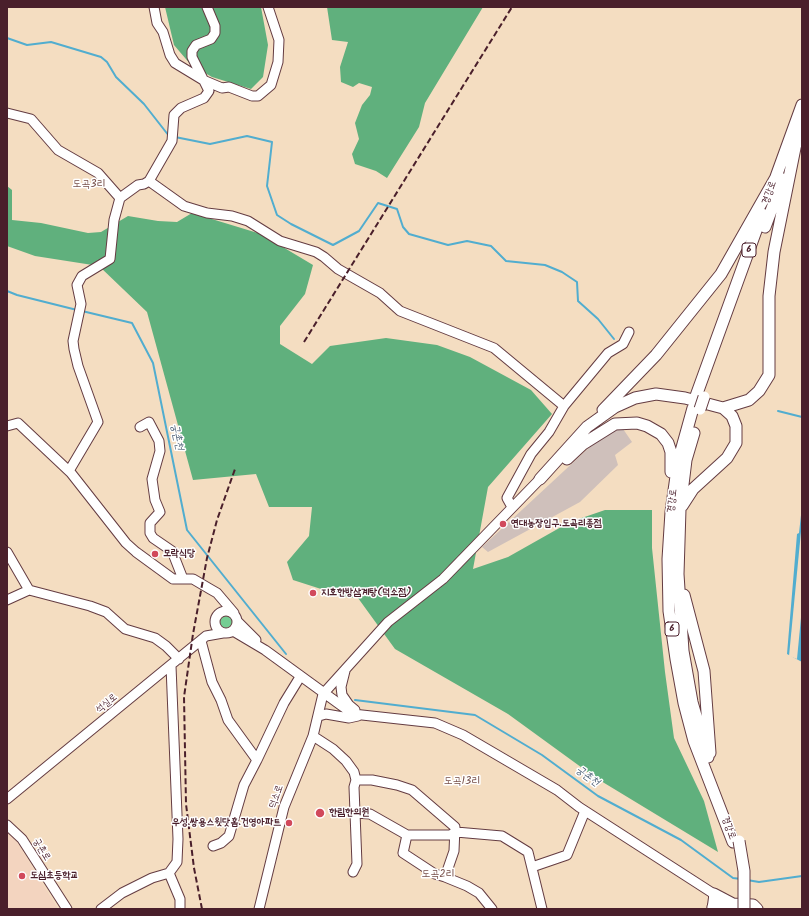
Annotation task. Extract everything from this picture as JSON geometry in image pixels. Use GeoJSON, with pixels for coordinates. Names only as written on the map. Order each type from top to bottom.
{"type":"FeatureCollection","features":[{"type":"Feature","properties":{"kind":"main road","name":"경강로"},"geometry":{"type":"LineString","coordinates":[[744,909],[744,871],[736,842],[694,741],[684,703],[676,660],[669,604],[668,560],[676,506],[696,409],[802,105]]}},
{"type":"Feature","properties":{"kind":"main road","name":"경강로"},"geometry":{"type":"LineString","coordinates":[[700,396],[802,127]]}},
{"type":"Feature","properties":{"kind":"main road"},"geometry":{"type":"LineString","coordinates":[[723,408],[749,400],[759,391],[769,375],[769,296],[774,252],[795,148]]}},
{"type":"Feature","properties":{"kind":"main road"},"geometry":{"type":"LineString","coordinates":[[540,479],[587,427],[656,355],[722,274],[775,179]]}},
{"type":"Feature","properties":{"kind":"main road"},"geometry":{"type":"LineString","coordinates":[[587,427],[615,407],[634,398],[656,394],[685,398],[723,408],[732,416],[736,426],[736,443],[727,458],[676,506]]}},
{"type":"Feature","properties":{"kind":"main road"},"geometry":{"type":"LineString","coordinates":[[540,479],[560,466],[583,444],[615,424],[637,423],[647,426],[661,434],[668,443],[671,452],[676,506]]}},
{"type":"Feature","properties":{"kind":"main road","name":"경강로"},"geometry":{"type":"LineString","coordinates":[[676,506],[678,574],[683,651],[692,702],[710,763],[732,815],[736,842],[737,872],[735,906]]}},
{"type":"Feature","properties":{"kind":"main road"},"geometry":{"type":"LineString","coordinates":[[678,574],[704,671],[711,746],[710,763]]}},
{"type":"Feature","properties":{"kind":"main road"},"geometry":{"type":"LineString","coordinates":[[714,894],[735,906]]}},
{"type":"Feature","properties":{"kind":"main road"},"geometry":{"type":"LineString","coordinates":[[713,908],[753,905],[756,909]]}},
{"type":"Feature","properties":{"kind":"street"},"geometry":{"type":"LineString","coordinates":[[154,7],[157,23],[163,32],[170,55],[175,63],[203,80],[222,88],[239,90],[252,96],[258,96],[265,92],[271,85],[278,62],[279,40],[268,7]]}},
{"type":"Feature","properties":{"kind":"street"},"geometry":{"type":"LineString","coordinates":[[69,471],[98,422],[78,366],[74,349],[73,341],[80,310],[77,285],[79,280],[110,258],[114,220],[120,198],[138,184],[144,184],[148,181],[173,137],[174,115],[181,108],[204,98],[209,91],[192,57],[192,51],[196,46],[211,39],[215,33],[207,7]]}},
{"type":"Feature","properties":{"kind":"street"},"geometry":{"type":"LineString","coordinates":[[7,113],[31,119],[58,150],[98,173],[120,198]]}},
{"type":"Feature","properties":{"kind":"street"},"geometry":{"type":"LineString","coordinates":[[148,181],[184,206],[207,213],[232,216],[248,221],[280,241],[316,252],[338,269],[380,293],[400,311],[494,348],[564,406]]}},
{"type":"Feature","properties":{"kind":"street"},"geometry":{"type":"LineString","coordinates":[[512,507],[507,498],[522,473],[524,464],[559,416],[564,406],[608,353],[622,344],[629,332]]}},
{"type":"Feature","properties":{"kind":"street"},"geometry":{"type":"LineString","coordinates":[[7,426],[18,422],[69,471],[126,543],[136,552],[173,579],[193,579],[217,593],[265,650]]}},
{"type":"Feature","properties":{"kind":"street"},"geometry":{"type":"LineString","coordinates":[[140,427],[149,422],[158,441],[160,451],[152,479],[155,500],[160,512],[150,523],[150,533],[153,538],[172,551],[184,579]]}},
{"type":"Feature","properties":{"kind":"street"},"geometry":{"type":"LineString","coordinates":[[323,694],[388,622],[443,579],[540,479]]}},
{"type":"Feature","properties":{"kind":"street"},"geometry":{"type":"LineString","coordinates":[[7,552],[29,590]]}},
{"type":"Feature","properties":{"kind":"street"},"geometry":{"type":"LineString","coordinates":[[210,589],[216,596],[217,628],[223,633]]}},
{"type":"Feature","properties":{"kind":"street"},"geometry":{"type":"LineString","coordinates":[[7,600],[29,590],[90,606],[106,612],[125,629],[155,638],[166,646],[178,659]]}},
{"type":"Feature","properties":{"kind":"street"},"geometry":{"type":"LineString","coordinates":[[236,617],[227,610],[216,618],[203,639],[212,682],[228,720],[258,760]]}},
{"type":"Feature","properties":{"kind":"street"},"geometry":{"type":"LineString","coordinates":[[236,617],[233,631],[265,650],[323,694],[353,714],[435,723],[463,735],[556,790],[585,811],[714,894],[713,908]]}},
{"type":"Feature","properties":{"kind":"street","name":"석실로"},"geometry":{"type":"LineString","coordinates":[[7,800],[203,639],[233,631]]}},
{"type":"Feature","properties":{"kind":"street"},"geometry":{"type":"LineString","coordinates":[[101,909],[122,893],[152,878],[169,873],[177,862],[178,839],[171,666]]}},
{"type":"Feature","properties":{"kind":"street"},"geometry":{"type":"LineString","coordinates":[[347,667],[341,686],[342,695],[349,705],[361,715]]}},
{"type":"Feature","properties":{"kind":"street"},"geometry":{"type":"LineString","coordinates":[[213,846],[221,843],[229,836],[244,785],[258,760],[284,703],[300,677]]}},
{"type":"Feature","properties":{"kind":"street","name":"덕소로"},"geometry":{"type":"LineString","coordinates":[[260,909],[284,807],[313,736],[319,716],[323,694]]}},
{"type":"Feature","properties":{"kind":"street"},"geometry":{"type":"LineString","coordinates":[[319,716],[326,714],[350,718],[361,715]]}},
{"type":"Feature","properties":{"kind":"street"},"geometry":{"type":"LineString","coordinates":[[313,736],[333,749],[346,761],[354,772],[356,780],[354,787],[357,864],[353,872]]}},
{"type":"Feature","properties":{"kind":"street"},"geometry":{"type":"LineString","coordinates":[[356,780],[372,780],[397,785],[412,790],[455,827],[456,832],[454,851],[444,877]]}},
{"type":"Feature","properties":{"kind":"street"},"geometry":{"type":"LineString","coordinates":[[532,867],[567,855],[585,811]]}},
{"type":"Feature","properties":{"kind":"street"},"geometry":{"type":"LineString","coordinates":[[355,813],[370,814],[407,835],[450,835],[456,832],[502,836],[528,852],[542,909]]}},
{"type":"Feature","properties":{"kind":"street","name":"궁촌로"},"geometry":{"type":"LineString","coordinates":[[7,825],[22,839],[66,909]]}},
{"type":"Feature","properties":{"kind":"street"},"geometry":{"type":"LineString","coordinates":[[407,835],[403,852],[435,874],[467,886],[478,893],[492,909]]}},
{"type":"Feature","properties":{"kind":"street"},"geometry":{"type":"LineString","coordinates":[[169,873],[180,899],[180,909]]}},
{"type":"Feature","properties":{"kind":"shaded area"},"geometry":{"type":"Polygon","coordinates":[[[621,426],[632,442],[615,455],[618,465],[580,502],[488,552],[482,547],[606,432],[621,426]]]}},
{"type":"Feature","properties":{"kind":"shaded area","name":"도심초등학교"},"geometry":{"type":"Polygon","coordinates":[[[7,832],[17,842],[58,909],[7,909],[7,832]]]}},
{"type":"Feature","properties":{"kind":"green space"},"geometry":{"type":"Polygon","coordinates":[[[165,7],[261,7],[268,45],[263,77],[251,89],[212,77],[191,65],[174,45],[165,7]]]}},
{"type":"Feature","properties":{"kind":"green space"},"geometry":{"type":"Polygon","coordinates":[[[327,7],[483,7],[425,103],[419,127],[387,178],[376,171],[355,164],[352,154],[359,139],[355,123],[362,105],[370,95],[372,87],[359,83],[353,87],[341,82],[340,67],[348,42],[332,40],[327,7]]]}},
{"type":"Feature","properties":{"kind":"green space"},"geometry":{"type":"Polygon","coordinates":[[[7,186],[12,190],[12,220],[41,223],[88,233],[101,232],[128,216],[158,221],[177,222],[192,213],[261,234],[313,265],[305,294],[280,326],[280,344],[312,364],[330,346],[386,338],[437,345],[470,357],[531,390],[552,414],[488,487],[473,569],[508,557],[570,522],[605,510],[652,510],[652,548],[665,672],[674,738],[704,801],[718,852],[596,778],[508,714],[395,649],[358,598],[346,597],[293,580],[287,562],[309,536],[312,507],[269,507],[256,474],[193,480],[147,312],[99,266],[35,256],[7,246],[7,186]]]}},
{"type":"Feature","properties":{"kind":"green space"},"geometry":{"type":"Polygon","coordinates":[[[224,616],[228,616],[232,622],[228,628],[224,628],[220,624],[220,620],[224,616]]]}},
{"type":"Feature","properties":{"kind":"water"},"geometry":{"type":"Polygon","coordinates":[[[802,506],[802,662],[787,654],[797,534],[799,533],[802,506]]]}},
{"type":"Feature","properties":{"kind":"pier"},"geometry":{"type":"Polygon","coordinates":[[[802,521],[802,607],[797,659],[789,656],[802,521]]]}},
{"type":"Feature","properties":{"kind":"waterway"},"geometry":{"type":"LineString","coordinates":[[7,38],[27,45],[51,42],[101,57],[107,62],[116,77],[144,104],[169,136]]}},
{"type":"Feature","properties":{"kind":"waterway"},"geometry":{"type":"LineString","coordinates":[[175,137],[210,144],[247,136],[272,142],[267,186],[277,215],[291,224],[333,245],[359,231],[378,203],[397,209],[403,227],[409,234],[448,245],[467,241],[491,246],[506,261],[545,265],[562,272],[577,282],[578,301],[598,319],[614,339]]}},
{"type":"Feature","properties":{"kind":"waterway","name":"궁촌천"},"geometry":{"type":"LineString","coordinates":[[7,291],[17,295],[77,310]]}},
{"type":"Feature","properties":{"kind":"waterway","name":"궁촌천"},"geometry":{"type":"LineString","coordinates":[[82,311],[132,323],[153,363],[187,530],[286,654]]}},
{"type":"Feature","properties":{"kind":"waterway"},"geometry":{"type":"LineString","coordinates":[[778,411],[802,417]]}},
{"type":"Feature","properties":{"kind":"waterway","name":"궁촌천"},"geometry":{"type":"LineString","coordinates":[[355,700],[475,715],[542,755],[598,796],[681,840],[733,878],[741,879]]}},
{"type":"Feature","properties":{"kind":"waterway","name":"궁촌천"},"geometry":{"type":"LineString","coordinates":[[747,880],[759,882],[802,876]]}},
{"type":"Feature","properties":{"kind":"railway"},"geometry":{"type":"LineString","coordinates":[[304,342],[512,7]]}},
{"type":"Feature","properties":{"kind":"railway"},"geometry":{"type":"LineString","coordinates":[[202,909],[194,868],[186,804],[184,697],[193,634],[207,558],[217,520],[235,469]]}},
{"type":"Feature","properties":{"kind":"place","name":"연대농장입구.도곡리종점"},"geometry":{"type":"Point","coordinates":[503,524]}},
{"type":"Feature","properties":{"kind":"place","name":"모락식당"},"geometry":{"type":"Point","coordinates":[155,554]}},
{"type":"Feature","properties":{"kind":"place","name":"지호한방삼계탕(덕소점)"},"geometry":{"type":"Point","coordinates":[313,593]}},
{"type":"Feature","properties":{"kind":"place","name":"한림한의원"},"geometry":{"type":"Point","coordinates":[320,813]}},
{"type":"Feature","properties":{"kind":"place","name":"우성.쌍용스윗닷홈.건영아파트"},"geometry":{"type":"Point","coordinates":[289,823]}},
{"type":"Feature","properties":{"kind":"place","name":"도심초등학교"},"geometry":{"type":"Point","coordinates":[22,876]}},
{"type":"Feature","properties":{"kind":"district","name":"도곡3리"},"geometry":{"type":"Point","coordinates":[89,185]}},
{"type":"Feature","properties":{"kind":"district","name":"도곡13리"},"geometry":{"type":"Point","coordinates":[462,782]}},
{"type":"Feature","properties":{"kind":"district","name":"도곡2리"},"geometry":{"type":"Point","coordinates":[438,875]}}]}
